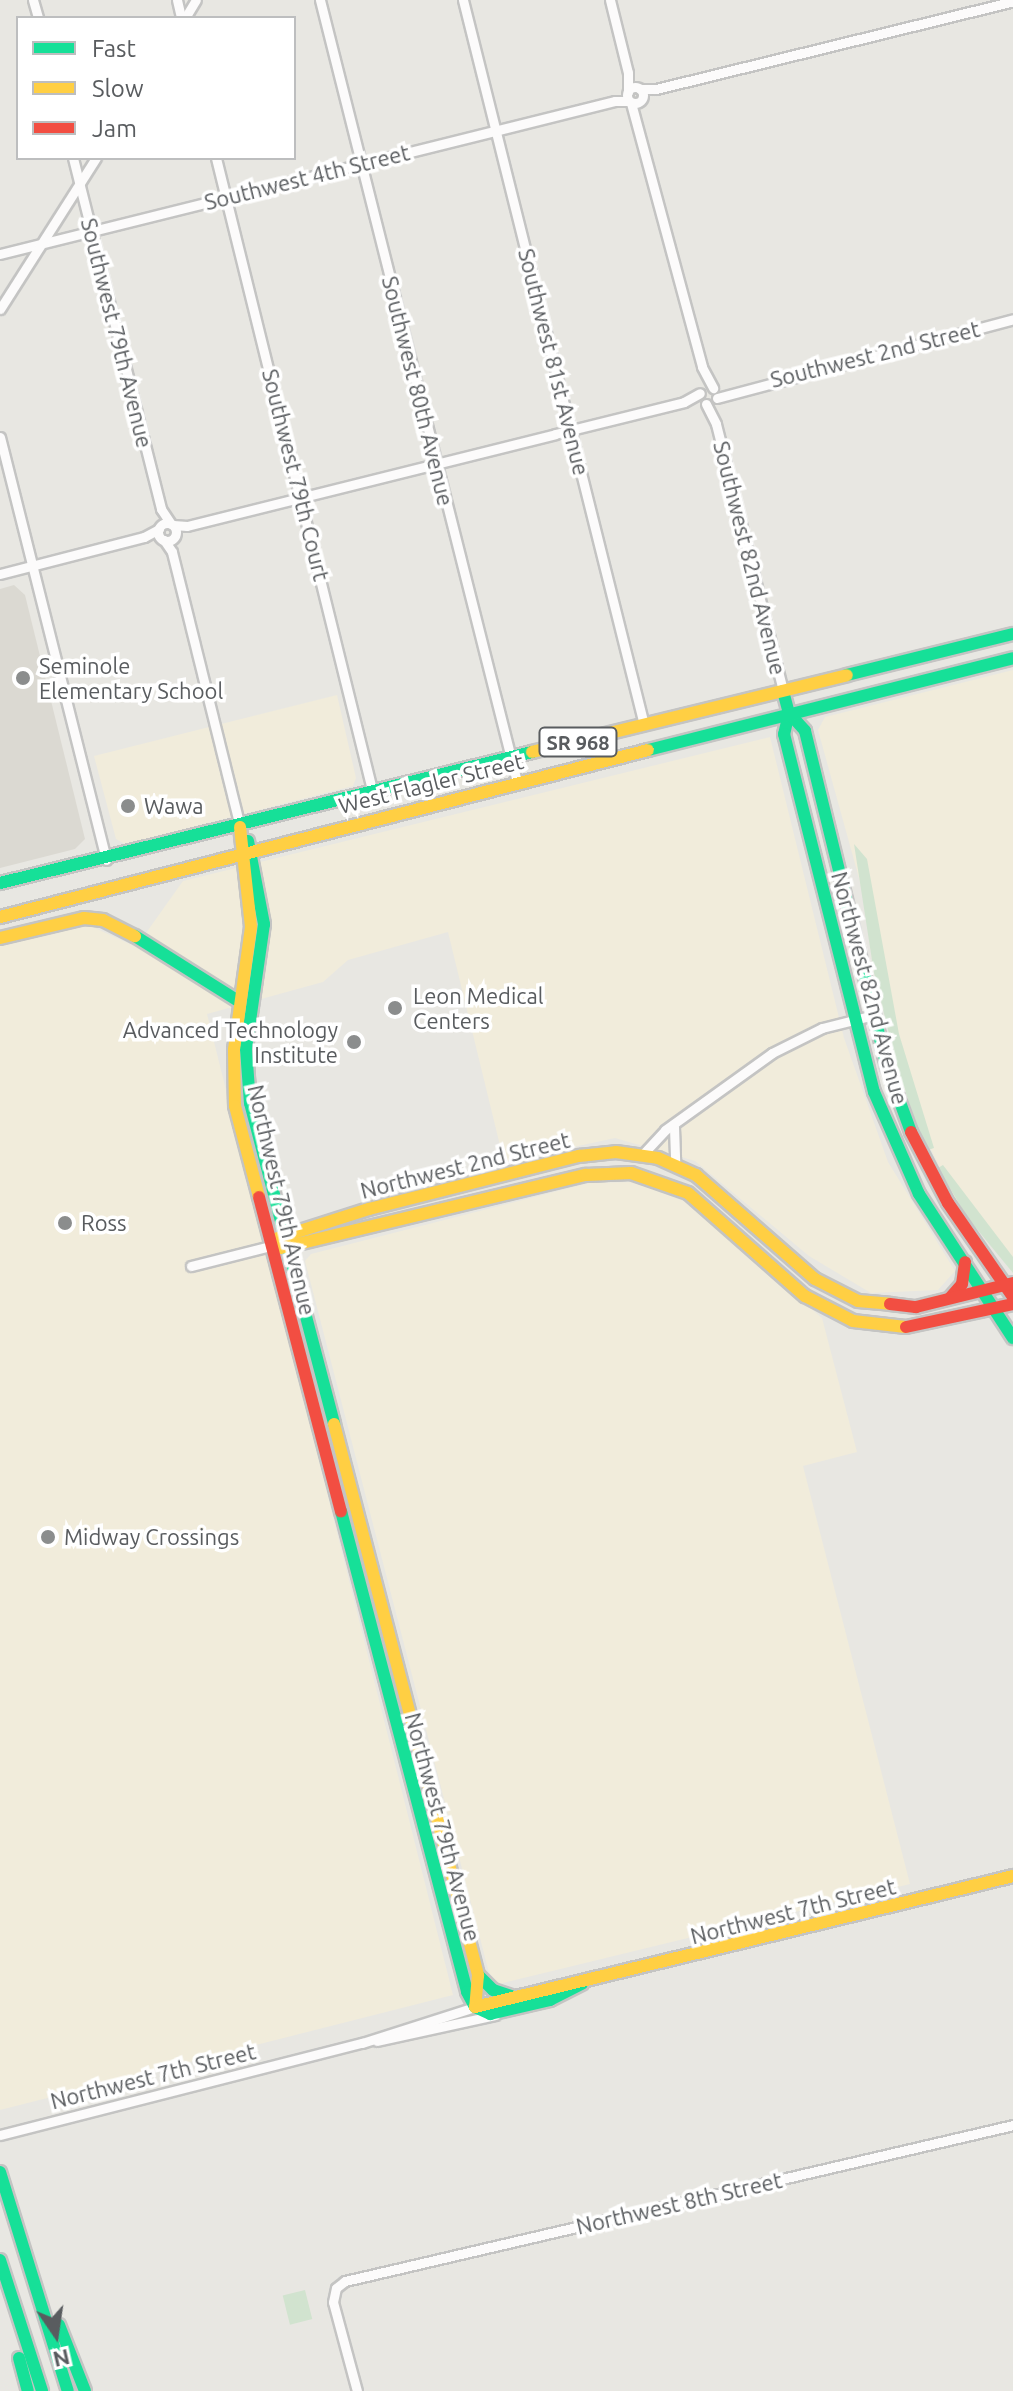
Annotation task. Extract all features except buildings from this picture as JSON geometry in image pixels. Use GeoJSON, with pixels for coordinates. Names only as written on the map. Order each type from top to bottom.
{"type":"FeatureCollection","features":[{"type":"Feature","properties":{"kind":"main road","name":"West Flagler Street"},"geometry":{"type":"LineString","coordinates":[[0,883],[106,860],[1013,634]]}},
{"type":"Feature","properties":{"kind":"main road","name":"West Flagler Street"},"geometry":{"type":"LineString","coordinates":[[0,917],[247,850],[1013,658]]}},
{"type":"Feature","properties":{"kind":"main road","name":"Northwest 82nd Avenue"},"geometry":{"type":"LineString","coordinates":[[783,691],[789,713],[805,731],[893,1085],[925,1163],[1009,1284],[1013,1297]]}},
{"type":"Feature","properties":{"kind":"main road","name":"Northwest 82nd Avenue"},"geometry":{"type":"LineString","coordinates":[[789,713],[784,734],[874,1092],[901,1158],[1013,1338]]}},
{"type":"Feature","properties":{"kind":"main road","name":"Northwest 79th Avenue"},"geometry":{"type":"LineString","coordinates":[[240,827],[264,917],[246,1075],[478,1975],[475,2007]]}},
{"type":"Feature","properties":{"kind":"main road","name":"Northwest 79th Avenue"},"geometry":{"type":"LineString","coordinates":[[247,850],[251,916],[240,1002],[234,1101],[462,1977],[475,2007]]}},
{"type":"Feature","properties":{"kind":"main road"},"geometry":{"type":"LineString","coordinates":[[0,938],[84,918],[103,920],[135,936],[240,1002]]}},
{"type":"Feature","properties":{"kind":"main road","name":"Northwest 2nd Street"},"geometry":{"type":"LineString","coordinates":[[284,1232],[579,1156],[642,1155],[675,1164],[707,1182],[835,1292],[893,1308],[946,1301],[1009,1284]]}},
{"type":"Feature","properties":{"kind":"main road","name":"Northwest 2nd Street"},"geometry":{"type":"LineString","coordinates":[[270,1246],[289,1250],[586,1175],[639,1173],[688,1193],[801,1293],[845,1318],[911,1327],[997,1308]]}},
{"type":"Feature","properties":{"kind":"main road"},"geometry":{"type":"LineString","coordinates":[[270,1246],[284,1232]]}},
{"type":"Feature","properties":{"kind":"main road"},"geometry":{"type":"LineString","coordinates":[[946,1301],[960,1287],[965,1262]]}},
{"type":"Feature","properties":{"kind":"main road"},"geometry":{"type":"LineString","coordinates":[[997,1308],[1013,1304]]}},
{"type":"Feature","properties":{"kind":"main road","name":"Northwest 7th Street"},"geometry":{"type":"LineString","coordinates":[[475,2007],[515,2003],[1013,1876]]}},
{"type":"Feature","properties":{"kind":"main road"},"geometry":{"type":"LineString","coordinates":[[478,1975],[493,1990],[515,2003]]}},
{"type":"Feature","properties":{"kind":"main road","name":"Northwest 7th Street"},"geometry":{"type":"LineString","coordinates":[[497,2014],[533,1992],[582,1984]]}},
{"type":"Feature","properties":{"kind":"main road"},"geometry":{"type":"LineString","coordinates":[[475,2007],[497,2014]]}},
{"type":"Feature","properties":{"kind":"main road"},"geometry":{"type":"LineString","coordinates":[[0,2172],[68,2391]]}},
{"type":"Feature","properties":{"kind":"main road"},"geometry":{"type":"LineString","coordinates":[[22,2239],[85,2391]]}},
{"type":"Feature","properties":{"kind":"main road"},"geometry":{"type":"LineString","coordinates":[[0,2260],[42,2391]]}},
{"type":"Feature","properties":{"kind":"main road"},"geometry":{"type":"LineString","coordinates":[[0,2291],[28,2391]]}},
{"type":"Feature","properties":{"kind":"street","name":"Southwest 80th Avenue"},"geometry":{"type":"LineString","coordinates":[[320,0],[517,782]]}},
{"type":"Feature","properties":{"kind":"street","name":"Southwest 81st Avenue"},"geometry":{"type":"LineString","coordinates":[[463,0],[644,725]]}},
{"type":"Feature","properties":{"kind":"street","name":"Southwest 82nd Avenue"},"geometry":{"type":"LineString","coordinates":[[610,0],[783,691]]}},
{"type":"Feature","properties":{"kind":"street","name":"Southwest 4th Street"},"geometry":{"type":"LineString","coordinates":[[0,254],[1013,1]]}},
{"type":"Feature","properties":{"kind":"street","name":"Southwest 79th Avenue"},"geometry":{"type":"LineString","coordinates":[[74,160],[240,827]]}},
{"type":"Feature","properties":{"kind":"street"},"geometry":{"type":"LineString","coordinates":[[0,309],[95,160]]}},
{"type":"Feature","properties":{"kind":"street","name":"Southwest 79th Court"},"geometry":{"type":"LineString","coordinates":[[217,160],[373,794]]}},
{"type":"Feature","properties":{"kind":"street","name":"Southwest 2nd Street"},"geometry":{"type":"LineString","coordinates":[[0,574],[1013,319]]}},
{"type":"Feature","properties":{"kind":"street"},"geometry":{"type":"LineString","coordinates":[[0,437],[106,860]]}},
{"type":"Feature","properties":{"kind":"street"},"geometry":{"type":"LineString","coordinates":[[243,984],[257,983]]}},
{"type":"Feature","properties":{"kind":"street"},"geometry":{"type":"LineString","coordinates":[[642,1155],[674,1127],[781,1047],[874,1015]]}},
{"type":"Feature","properties":{"kind":"street"},"geometry":{"type":"LineString","coordinates":[[674,1127],[675,1164]]}},
{"type":"Feature","properties":{"kind":"street","name":"Northwest 2nd Street"},"geometry":{"type":"LineString","coordinates":[[191,1266],[270,1246]]}},
{"type":"Feature","properties":{"kind":"street"},"geometry":{"type":"LineString","coordinates":[[362,1596],[379,1595]]}},
{"type":"Feature","properties":{"kind":"street","name":"Northwest 7th Street"},"geometry":{"type":"LineString","coordinates":[[0,2135],[362,2043],[475,2007]]}},
{"type":"Feature","properties":{"kind":"street","name":"Northwest 7th Street"},"geometry":{"type":"LineString","coordinates":[[362,2043],[408,2037],[497,2014]]}},
{"type":"Feature","properties":{"kind":"street","name":"Northwest 8th Street"},"geometry":{"type":"LineString","coordinates":[[357,2391],[333,2302],[336,2288],[345,2281],[1013,2125]]}},
{"type":"Feature","properties":{"kind":"shaded area","name":"Seminole Elementary School"},"geometry":{"type":"Polygon","coordinates":[[[14,585],[25,595],[85,839],[75,849],[0,868],[0,589],[14,585]]]}},
{"type":"Feature","properties":{"kind":"shaded area"},"geometry":{"type":"Polygon","coordinates":[[[1013,670],[1013,1273],[954,1197],[907,1100],[874,973],[862,889],[818,730],[825,717],[1013,670]]]}},
{"type":"Feature","properties":{"kind":"shaded area"},"geometry":{"type":"Polygon","coordinates":[[[337,695],[356,778],[353,786],[125,844],[116,839],[94,756],[337,695]]]}},
{"type":"Feature","properties":{"kind":"shaded area"},"geometry":{"type":"Polygon","coordinates":[[[770,737],[844,1038],[888,1162],[955,1271],[938,1290],[871,1293],[809,1256],[695,1161],[615,1138],[504,1162],[448,932],[348,960],[323,982],[207,1014],[453,1995],[0,2110],[0,942],[80,921],[136,947],[183,881],[770,737]]]}},
{"type":"Feature","properties":{"kind":"shaded area"},"geometry":{"type":"Polygon","coordinates":[[[633,1182],[686,1202],[822,1318],[857,1452],[803,1466],[910,1884],[499,1984],[489,1973],[305,1261],[311,1254],[589,1183],[633,1182]]]}},
{"type":"Feature","properties":{"kind":"green space"},"geometry":{"type":"Polygon","coordinates":[[[854,844],[867,859],[899,1034],[934,1148],[928,1150],[898,1070],[874,973],[854,844]]]}},
{"type":"Feature","properties":{"kind":"green space"},"geometry":{"type":"Polygon","coordinates":[[[943,1165],[1013,1257],[1013,1273],[967,1217],[938,1168],[943,1165]]]}},
{"type":"Feature","properties":{"kind":"green space"},"geometry":{"type":"Polygon","coordinates":[[[305,2290],[312,2319],[290,2325],[283,2296],[305,2290]]]}},
{"type":"Feature","properties":{"kind":"traffic: fast"},"geometry":{"type":"LineString","coordinates":[[847,675],[1013,634]]}},
{"type":"Feature","properties":{"kind":"traffic: fast"},"geometry":{"type":"LineString","coordinates":[[648,750],[1013,658]]}},
{"type":"Feature","properties":{"kind":"traffic: fast"},"geometry":{"type":"LineString","coordinates":[[783,691],[789,713],[784,734],[874,1092],[919,1194],[1013,1338]]}},
{"type":"Feature","properties":{"kind":"traffic: fast"},"geometry":{"type":"LineString","coordinates":[[789,713],[805,731],[887,1067],[911,1132]]}},
{"type":"Feature","properties":{"kind":"traffic: fast"},"geometry":{"type":"LineString","coordinates":[[0,883],[532,752]]}},
{"type":"Feature","properties":{"kind":"traffic: fast"},"geometry":{"type":"LineString","coordinates":[[248,841],[264,924],[246,1049],[250,1103],[334,1424]]}},
{"type":"Feature","properties":{"kind":"traffic: fast"},"geometry":{"type":"LineString","coordinates":[[135,936],[240,1002]]}},
{"type":"Feature","properties":{"kind":"traffic: fast"},"geometry":{"type":"LineString","coordinates":[[341,1511],[467,1992],[475,2007],[490,2014],[550,2000],[582,1984]]}},
{"type":"Feature","properties":{"kind":"traffic: fast"},"geometry":{"type":"LineString","coordinates":[[478,1975],[493,1990],[511,1996]]}},
{"type":"Feature","properties":{"kind":"traffic: fast"},"geometry":{"type":"LineString","coordinates":[[0,2172],[68,2391]]}},
{"type":"Feature","properties":{"kind":"traffic: fast"},"geometry":{"type":"LineString","coordinates":[[0,2260],[42,2391]]}},
{"type":"Feature","properties":{"kind":"traffic: fast"},"geometry":{"type":"LineString","coordinates":[[59,2325],[85,2391]]}},
{"type":"Feature","properties":{"kind":"traffic: fast"},"geometry":{"type":"LineString","coordinates":[[19,2358],[28,2391]]}},
{"type":"Feature","properties":{"kind":"traffic: slow"},"geometry":{"type":"LineString","coordinates":[[532,752],[847,675]]}},
{"type":"Feature","properties":{"kind":"traffic: slow"},"geometry":{"type":"LineString","coordinates":[[0,917],[648,750]]}},
{"type":"Feature","properties":{"kind":"traffic: slow"},"geometry":{"type":"LineString","coordinates":[[240,827],[251,927],[234,1050],[235,1106],[259,1197]]}},
{"type":"Feature","properties":{"kind":"traffic: slow"},"geometry":{"type":"LineString","coordinates":[[0,938],[84,918],[103,920],[135,936]]}},
{"type":"Feature","properties":{"kind":"traffic: slow"},"geometry":{"type":"LineString","coordinates":[[278,1238],[369,1209],[579,1156],[616,1152],[658,1158],[696,1175],[815,1279],[858,1301],[890,1304]]}},
{"type":"Feature","properties":{"kind":"traffic: slow"},"geometry":{"type":"LineString","coordinates":[[281,1248],[586,1175],[631,1173],[688,1193],[805,1296],[853,1321],[906,1327]]}},
{"type":"Feature","properties":{"kind":"traffic: slow"},"geometry":{"type":"LineString","coordinates":[[334,1424],[478,1975],[475,2007]]}},
{"type":"Feature","properties":{"kind":"traffic: slow"},"geometry":{"type":"LineString","coordinates":[[475,2007],[1013,1876]]}},
{"type":"Feature","properties":{"kind":"traffic: jam"},"geometry":{"type":"LineString","coordinates":[[911,1132],[948,1203],[1013,1297]]}},
{"type":"Feature","properties":{"kind":"traffic: jam"},"geometry":{"type":"LineString","coordinates":[[259,1197],[341,1511]]}},
{"type":"Feature","properties":{"kind":"traffic: jam"},"geometry":{"type":"LineString","coordinates":[[950,1298],[962,1284],[965,1262]]}},
{"type":"Feature","properties":{"kind":"traffic: jam"},"geometry":{"type":"LineString","coordinates":[[890,1304],[916,1307],[1013,1283]]}},
{"type":"Feature","properties":{"kind":"traffic: jam"},"geometry":{"type":"LineString","coordinates":[[906,1327],[1013,1304]]}},
{"type":"Feature","properties":{"kind":"place","name":"Seminole Elementary School"},"geometry":{"type":"Point","coordinates":[23,678]}},
{"type":"Feature","properties":{"kind":"place","name":"Wawa"},"geometry":{"type":"Point","coordinates":[128,806]}},
{"type":"Feature","properties":{"kind":"place","name":"Leon Medical Centers"},"geometry":{"type":"Point","coordinates":[395,1008]}},
{"type":"Feature","properties":{"kind":"place","name":"Advanced Technology Institute"},"geometry":{"type":"Point","coordinates":[354,1042]}},
{"type":"Feature","properties":{"kind":"place","name":"Ross"},"geometry":{"type":"Point","coordinates":[65,1223]}},
{"type":"Feature","properties":{"kind":"place","name":"Midway Crossings"},"geometry":{"type":"Point","coordinates":[48,1537]}}]}
